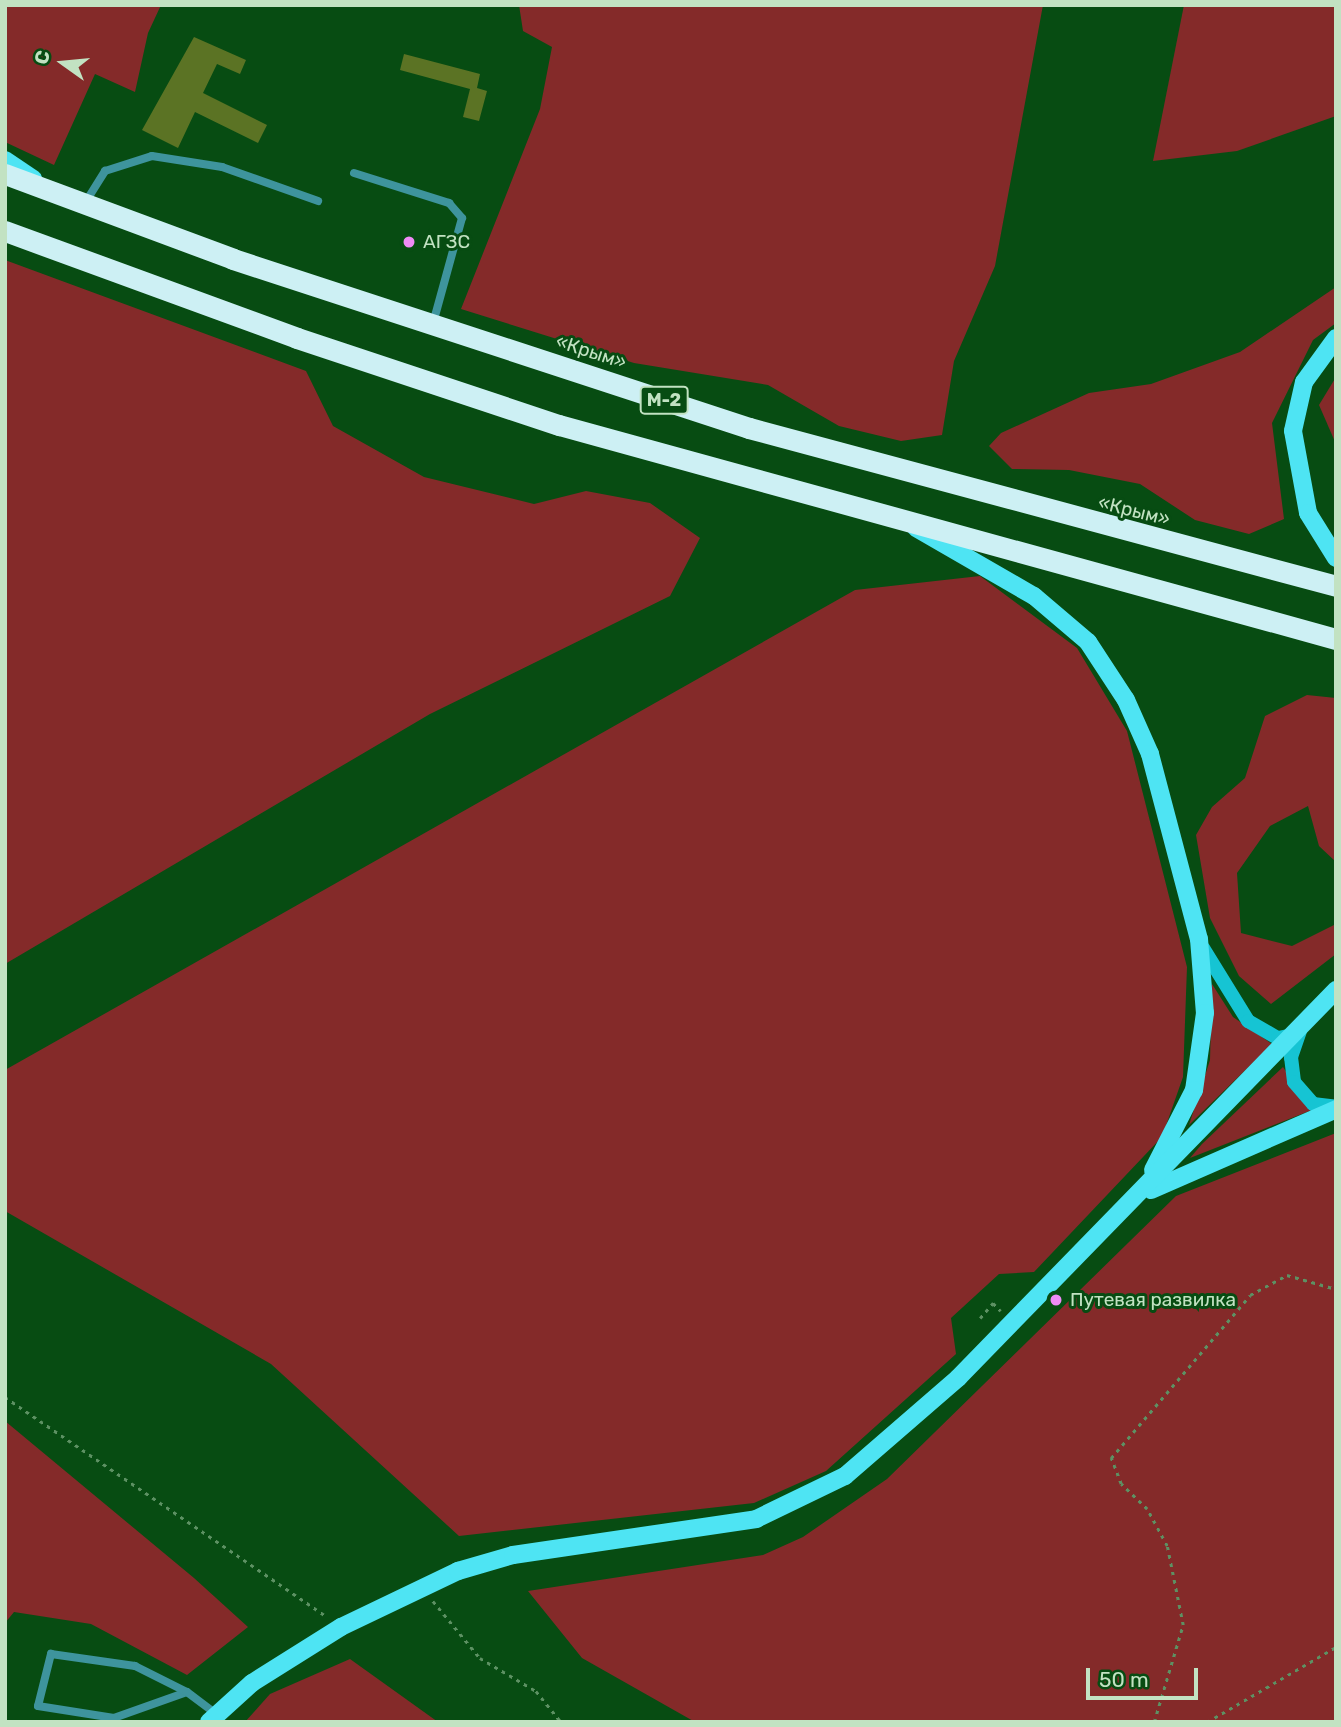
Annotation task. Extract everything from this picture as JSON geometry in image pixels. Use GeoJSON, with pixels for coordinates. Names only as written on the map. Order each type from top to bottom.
{"type":"FeatureCollection","features":[{"type":"Feature","properties":{"kind":"highway","name":"«Крым»"},"geometry":{"type":"LineString","coordinates":[[5,174],[84,206],[432,326],[789,439],[1336,586]]}},
{"type":"Feature","properties":{"kind":"highway"},"geometry":{"type":"LineString","coordinates":[[5,231],[559,425],[913,526],[1336,639]]}},
{"type":"Feature","properties":{"kind":"main road"},"geometry":{"type":"LineString","coordinates":[[5,160],[56,196]]}},
{"type":"Feature","properties":{"kind":"main road"},"geometry":{"type":"LineString","coordinates":[[1336,338],[1304,382],[1293,432],[1308,513],[1336,558]]}},
{"type":"Feature","properties":{"kind":"main road"},"geometry":{"type":"LineString","coordinates":[[913,526],[1051,609],[1108,667],[1158,776],[1199,939],[1205,1013],[1197,1077],[1174,1135],[1135,1198]]}},
{"type":"Feature","properties":{"kind":"main road"},"geometry":{"type":"LineString","coordinates":[[212,1718],[341,1627],[421,1587],[513,1555],[717,1528],[803,1501],[911,1423],[1300,1031],[1336,990]]}},
{"type":"Feature","properties":{"kind":"main road"},"geometry":{"type":"LineString","coordinates":[[1135,1198],[1336,1108]]}},
{"type":"Feature","properties":{"kind":"street"},"geometry":{"type":"LineString","coordinates":[[1199,939],[1220,986],[1248,1021],[1278,1038],[1300,1031]]}},
{"type":"Feature","properties":{"kind":"street"},"geometry":{"type":"LineString","coordinates":[[1300,1031],[1291,1058],[1294,1082],[1313,1104],[1336,1108]]}},
{"type":"Feature","properties":{"kind":"lane"},"geometry":{"type":"LineString","coordinates":[[84,206],[105,171],[152,156],[222,167],[318,201]]}},
{"type":"Feature","properties":{"kind":"lane"},"geometry":{"type":"LineString","coordinates":[[354,173],[449,203],[462,218],[432,326]]}},
{"type":"Feature","properties":{"kind":"lane"},"geometry":{"type":"LineString","coordinates":[[187,1692],[112,1720],[38,1706],[51,1654],[135,1665],[187,1692],[212,1718]]}},
{"type":"Feature","properties":{"kind":"path"},"geometry":{"type":"LineString","coordinates":[[1154,1722],[1183,1625],[1167,1546],[1147,1509],[1121,1484],[1111,1458],[1250,1295],[1287,1275],[1336,1289]]}},
{"type":"Feature","properties":{"kind":"path"},"geometry":{"type":"LineString","coordinates":[[5,1396],[341,1627]]}},
{"type":"Feature","properties":{"kind":"path"},"geometry":{"type":"LineString","coordinates":[[421,1587],[481,1658],[536,1691],[561,1722]]}},
{"type":"Feature","properties":{"kind":"path"},"geometry":{"type":"LineString","coordinates":[[1207,1722],[1336,1647]]}},
{"type":"Feature","properties":{"kind":"shaded area"},"geometry":{"type":"Polygon","coordinates":[[[5,5],[161,5],[148,33],[135,92],[95,74],[54,165],[5,142],[5,5]]]}},
{"type":"Feature","properties":{"kind":"shaded area"},"geometry":{"type":"Polygon","coordinates":[[[519,5],[1043,5],[995,266],[954,361],[942,435],[901,441],[839,426],[768,385],[634,363],[461,309],[540,109],[552,47],[523,31],[519,5]]]}},
{"type":"Feature","properties":{"kind":"shaded area"},"geometry":{"type":"Polygon","coordinates":[[[1184,5],[1336,5],[1336,116],[1237,151],[1153,161],[1184,5]]]}},
{"type":"Feature","properties":{"kind":"shaded area"},"geometry":{"type":"Polygon","coordinates":[[[5,260],[306,371],[333,426],[424,477],[534,504],[586,491],[650,503],[700,538],[670,596],[430,714],[5,964],[5,260]]]}},
{"type":"Feature","properties":{"kind":"shaded area"},"geometry":{"type":"Polygon","coordinates":[[[1336,287],[1336,323],[1313,340],[1272,423],[1284,519],[1249,534],[1195,520],[1140,484],[1069,470],[1012,469],[989,446],[1001,433],[1089,393],[1151,384],[1240,352],[1336,287]]]}},
{"type":"Feature","properties":{"kind":"shaded area"},"geometry":{"type":"Polygon","coordinates":[[[1336,377],[1336,444],[1319,405],[1336,377]]]}},
{"type":"Feature","properties":{"kind":"shaded area"},"geometry":{"type":"Polygon","coordinates":[[[980,576],[1077,648],[1127,731],[1187,967],[1183,1077],[1162,1137],[1034,1272],[999,1274],[951,1318],[956,1354],[826,1471],[754,1503],[459,1536],[271,1364],[5,1211],[5,1070],[855,590],[980,576]]]}},
{"type":"Feature","properties":{"kind":"shaded area"},"geometry":{"type":"Polygon","coordinates":[[[1307,695],[1336,698],[1336,862],[1319,846],[1308,806],[1270,826],[1237,873],[1241,933],[1292,946],[1336,924],[1336,954],[1271,1004],[1239,976],[1210,918],[1196,835],[1212,807],[1245,778],[1265,716],[1307,695]]]}},
{"type":"Feature","properties":{"kind":"shaded area"},"geometry":{"type":"Polygon","coordinates":[[[1212,984],[1233,1017],[1272,1044],[1189,1125],[1210,1060],[1212,984]]]}},
{"type":"Feature","properties":{"kind":"shaded area"},"geometry":{"type":"Polygon","coordinates":[[[1283,1067],[1312,1110],[1190,1158],[1202,1144],[1283,1067]]]}},
{"type":"Feature","properties":{"kind":"shaded area"},"geometry":{"type":"Polygon","coordinates":[[[1336,1133],[1336,1722],[695,1722],[582,1658],[528,1591],[763,1555],[803,1537],[887,1479],[1176,1196],[1336,1133]]]}},
{"type":"Feature","properties":{"kind":"shaded area"},"geometry":{"type":"Polygon","coordinates":[[[5,1421],[194,1578],[248,1627],[187,1675],[91,1624],[14,1612],[5,1623],[5,1421]]]}},
{"type":"Feature","properties":{"kind":"shaded area"},"geometry":{"type":"Polygon","coordinates":[[[350,1659],[438,1722],[245,1722],[270,1694],[350,1659]]]}},
{"type":"Feature","properties":{"kind":"building"},"geometry":{"type":"Polygon","coordinates":[[[194,37],[246,60],[240,74],[217,64],[203,93],[267,125],[258,143],[195,112],[178,148],[142,130],[194,37]]]}},
{"type":"Feature","properties":{"kind":"building"},"geometry":{"type":"Polygon","coordinates":[[[404,54],[480,74],[477,88],[487,91],[479,121],[463,117],[470,89],[400,70],[404,54]]]}},
{"type":"Feature","properties":{"kind":"place","name":"АГЗС"},"geometry":{"type":"Point","coordinates":[409,242]}},
{"type":"Feature","properties":{"kind":"place","name":"Путевая развилка"},"geometry":{"type":"Point","coordinates":[1056,1300]}}]}
